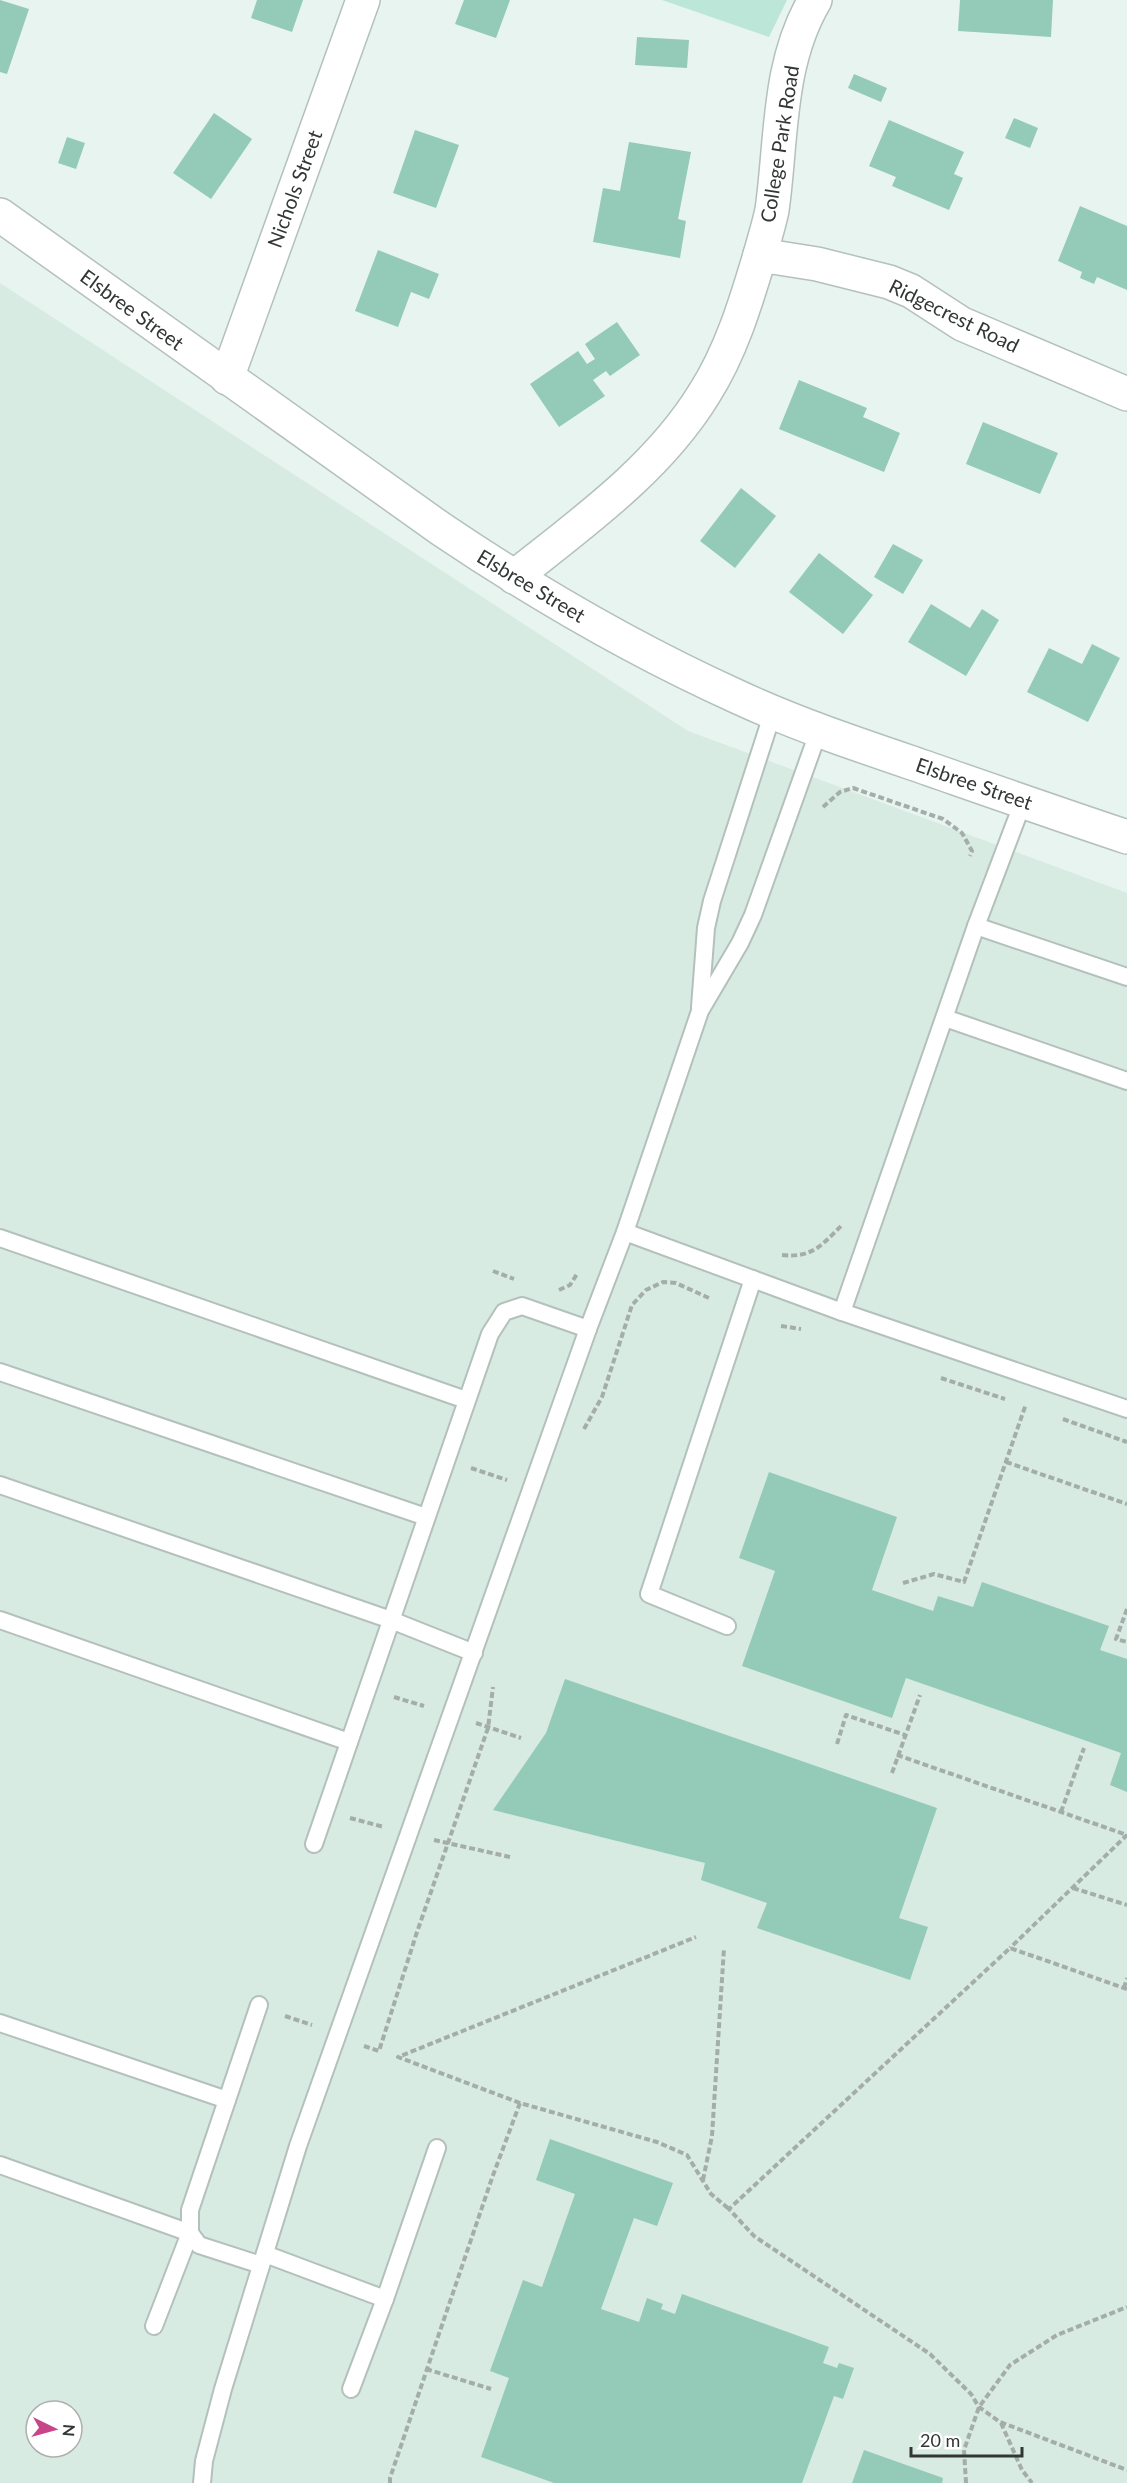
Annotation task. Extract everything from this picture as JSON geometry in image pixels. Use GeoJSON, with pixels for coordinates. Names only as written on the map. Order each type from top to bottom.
{"type":"FeatureCollection","features":[{"type":"Feature","properties":{"kind":"street","name":"Nichols Street"},"geometry":{"type":"LineString","coordinates":[[227,378],[363,0]]}},
{"type":"Feature","properties":{"kind":"street","name":"College Park Road"},"geometry":{"type":"LineString","coordinates":[[760,255],[771,212],[781,109],[788,73],[798,38],[814,0]]}},
{"type":"Feature","properties":{"kind":"street","name":"Elsbree Street"},"geometry":{"type":"LineString","coordinates":[[0,215],[432,523],[514,577],[622,640],[729,693],[819,730],[1127,837]]}},
{"type":"Feature","properties":{"kind":"street","name":"Ridgecrest Road"},"geometry":{"type":"LineString","coordinates":[[760,255],[817,264],[889,282],[911,291],[962,324],[1127,394]]}},
{"type":"Feature","properties":{"kind":"street"},"geometry":{"type":"LineString","coordinates":[[514,577],[605,504],[644,468],[693,412],[710,384],[729,343],[760,255]]}},
{"type":"Feature","properties":{"kind":"lane"},"geometry":{"type":"LineString","coordinates":[[700,1011],[706,928],[712,901],[773,712]]}},
{"type":"Feature","properties":{"kind":"lane"},"geometry":{"type":"LineString","coordinates":[[202,2483],[204,2461],[223,2389],[298,2146],[588,1329],[625,1232],[700,1011],[740,943],[753,915],[819,730]]}},
{"type":"Feature","properties":{"kind":"lane"},"geometry":{"type":"LineString","coordinates":[[843,1312],[976,926],[1023,802]]}},
{"type":"Feature","properties":{"kind":"lane"},"geometry":{"type":"LineString","coordinates":[[976,926],[1127,977]]}},
{"type":"Feature","properties":{"kind":"lane"},"geometry":{"type":"LineString","coordinates":[[945,1018],[1127,1082]]}},
{"type":"Feature","properties":{"kind":"lane"},"geometry":{"type":"LineString","coordinates":[[625,1232],[843,1312],[1127,1409]]}},
{"type":"Feature","properties":{"kind":"lane"},"geometry":{"type":"LineString","coordinates":[[0,1238],[466,1400]]}},
{"type":"Feature","properties":{"kind":"lane"},"geometry":{"type":"LineString","coordinates":[[727,1626],[649,1594],[753,1279]]}},
{"type":"Feature","properties":{"kind":"lane"},"geometry":{"type":"LineString","coordinates":[[314,1844],[490,1334],[504,1312],[522,1306],[588,1329]]}},
{"type":"Feature","properties":{"kind":"lane"},"geometry":{"type":"LineString","coordinates":[[0,1372],[426,1517]]}},
{"type":"Feature","properties":{"kind":"lane"},"geometry":{"type":"LineString","coordinates":[[0,1485],[391,1620],[474,1653]]}},
{"type":"Feature","properties":{"kind":"lane"},"geometry":{"type":"LineString","coordinates":[[0,1620],[349,1742]]}},
{"type":"Feature","properties":{"kind":"lane"},"geometry":{"type":"LineString","coordinates":[[154,2325],[190,2233],[190,2210],[258,2005]]}},
{"type":"Feature","properties":{"kind":"lane"},"geometry":{"type":"LineString","coordinates":[[0,2023],[227,2100]]}},
{"type":"Feature","properties":{"kind":"lane"},"geometry":{"type":"LineString","coordinates":[[351,2389],[437,2148]]}},
{"type":"Feature","properties":{"kind":"lane"},"geometry":{"type":"LineString","coordinates":[[0,2165],[190,2233],[199,2245],[263,2259],[385,2299]]}},
{"type":"Feature","properties":{"kind":"path"},"geometry":{"type":"LineString","coordinates":[[819,814],[824,805],[840,792],[854,788],[943,819],[962,832],[972,851],[968,862]]}},
{"type":"Feature","properties":{"kind":"path"},"geometry":{"type":"LineString","coordinates":[[782,1255],[800,1257],[820,1246],[846,1218]]}},
{"type":"Feature","properties":{"kind":"path"},"geometry":{"type":"LineString","coordinates":[[552,1290],[570,1285],[580,1266]]}},
{"type":"Feature","properties":{"kind":"path"},"geometry":{"type":"LineString","coordinates":[[493,1271],[524,1283]]}},
{"type":"Feature","properties":{"kind":"path"},"geometry":{"type":"LineString","coordinates":[[581,1437],[602,1397],[632,1305],[646,1290],[663,1282],[676,1283],[711,1299]]}},
{"type":"Feature","properties":{"kind":"path"},"geometry":{"type":"LineString","coordinates":[[903,1583],[934,1574],[964,1582],[1026,1403]]}},
{"type":"Feature","properties":{"kind":"path"},"geometry":{"type":"LineString","coordinates":[[1006,1462],[1127,1504]]}},
{"type":"Feature","properties":{"kind":"path"},"geometry":{"type":"LineString","coordinates":[[463,1466],[510,1481]]}},
{"type":"Feature","properties":{"kind":"path"},"geometry":{"type":"LineString","coordinates":[[1127,1610],[1116,1639],[1127,1642]]}},
{"type":"Feature","properties":{"kind":"path"},"geometry":{"type":"LineString","coordinates":[[364,2046],[379,2051],[488,1728],[493,1682]]}},
{"type":"Feature","properties":{"kind":"path"},"geometry":{"type":"LineString","coordinates":[[385,1694],[434,1709]]}},
{"type":"Feature","properties":{"kind":"path"},"geometry":{"type":"LineString","coordinates":[[892,1773],[920,1695]]}},
{"type":"Feature","properties":{"kind":"path"},"geometry":{"type":"LineString","coordinates":[[837,1744],[846,1715],[905,1735]]}},
{"type":"Feature","properties":{"kind":"path"},"geometry":{"type":"LineString","coordinates":[[474,1722],[521,1738]]}},
{"type":"Feature","properties":{"kind":"path"},"geometry":{"type":"LineString","coordinates":[[1061,1812],[1084,1748]]}},
{"type":"Feature","properties":{"kind":"path"},"geometry":{"type":"LineString","coordinates":[[729,2209],[1010,1948],[1127,1835],[897,1755]]}},
{"type":"Feature","properties":{"kind":"path"},"geometry":{"type":"LineString","coordinates":[[344,1817],[390,1829]]}},
{"type":"Feature","properties":{"kind":"path"},"geometry":{"type":"LineString","coordinates":[[434,1840],[510,1857]]}},
{"type":"Feature","properties":{"kind":"path"},"geometry":{"type":"LineString","coordinates":[[1073,1887],[1127,1905]]}},
{"type":"Feature","properties":{"kind":"path"},"geometry":{"type":"LineString","coordinates":[[696,1937],[398,2057],[520,2103],[657,2142],[687,2155],[711,2194],[729,2209],[754,2236],[930,2354],[970,2394],[979,2407],[1000,2422],[1127,2470]]}},
{"type":"Feature","properties":{"kind":"path"},"geometry":{"type":"LineString","coordinates":[[702,2181],[712,2136],[724,1948]]}},
{"type":"Feature","properties":{"kind":"path"},"geometry":{"type":"LineString","coordinates":[[1010,1948],[1125,1988],[1127,1978]]}},
{"type":"Feature","properties":{"kind":"path"},"geometry":{"type":"LineString","coordinates":[[276,2014],[318,2027]]}},
{"type":"Feature","properties":{"kind":"path"},"geometry":{"type":"LineString","coordinates":[[390,2483],[426,2369],[520,2103]]}},
{"type":"Feature","properties":{"kind":"path"},"geometry":{"type":"LineString","coordinates":[[966,2483],[964,2450],[979,2407],[1010,2366],[1057,2335],[1127,2307]]}},
{"type":"Feature","properties":{"kind":"path"},"geometry":{"type":"LineString","coordinates":[[426,2369],[490,2390]]}},
{"type":"Feature","properties":{"kind":"path"},"geometry":{"type":"LineString","coordinates":[[1000,2422],[1022,2470],[1032,2483]]}},
{"type":"Feature","properties":{"kind":"shaded area"},"geometry":{"type":"Polygon","coordinates":[[[0,283],[688,731],[1127,893],[1127,2483],[0,2483],[0,283]]]}},
{"type":"Feature","properties":{"kind":"green space"},"geometry":{"type":"Polygon","coordinates":[[[662,0],[787,0],[769,37],[662,0]]]}},
{"type":"Feature","properties":{"kind":"building"},"geometry":{"type":"Polygon","coordinates":[[[0,0],[29,9],[7,74],[0,72],[0,0]]]}},
{"type":"Feature","properties":{"kind":"building"},"geometry":{"type":"Polygon","coordinates":[[[257,0],[303,0],[292,32],[251,18],[257,0]]]}},
{"type":"Feature","properties":{"kind":"building"},"geometry":{"type":"Polygon","coordinates":[[[464,0],[510,0],[496,38],[455,24],[464,0]]]}},
{"type":"Feature","properties":{"kind":"building"},"geometry":{"type":"Polygon","coordinates":[[[960,0],[1053,0],[1051,37],[958,31],[960,0]]]}},
{"type":"Feature","properties":{"kind":"building"},"geometry":{"type":"Polygon","coordinates":[[[637,37],[689,40],[687,68],[635,65],[637,37]]]}},
{"type":"Feature","properties":{"kind":"building"},"geometry":{"type":"Polygon","coordinates":[[[854,74],[887,88],[881,102],[848,88],[854,74]]]}},
{"type":"Feature","properties":{"kind":"building"},"geometry":{"type":"Polygon","coordinates":[[[214,113],[252,139],[211,199],[173,173],[214,113]]]}},
{"type":"Feature","properties":{"kind":"building"},"geometry":{"type":"Polygon","coordinates":[[[1014,118],[1038,128],[1030,148],[1005,138],[1014,118]]]}},
{"type":"Feature","properties":{"kind":"building"},"geometry":{"type":"Polygon","coordinates":[[[889,120],[964,152],[954,174],[963,178],[949,210],[892,186],[896,177],[869,166],[889,120]]]}},
{"type":"Feature","properties":{"kind":"building"},"geometry":{"type":"Polygon","coordinates":[[[415,130],[459,145],[436,208],[393,193],[415,130]]]}},
{"type":"Feature","properties":{"kind":"building"},"geometry":{"type":"Polygon","coordinates":[[[67,137],[85,143],[76,169],[58,163],[67,137]]]}},
{"type":"Feature","properties":{"kind":"building"},"geometry":{"type":"Polygon","coordinates":[[[629,142],[691,152],[678,219],[686,221],[680,258],[593,242],[603,188],[620,191],[629,142]]]}},
{"type":"Feature","properties":{"kind":"building"},"geometry":{"type":"Polygon","coordinates":[[[1080,206],[1127,226],[1127,290],[1097,277],[1094,284],[1080,278],[1082,272],[1058,261],[1080,206]]]}},
{"type":"Feature","properties":{"kind":"building"},"geometry":{"type":"Polygon","coordinates":[[[378,250],[439,274],[429,299],[411,292],[398,327],[355,311],[378,250]]]}},
{"type":"Feature","properties":{"kind":"building"},"geometry":{"type":"Polygon","coordinates":[[[617,322],[640,355],[610,376],[606,371],[593,380],[605,396],[559,427],[530,384],[578,351],[587,364],[595,359],[585,344],[617,322]]]}},
{"type":"Feature","properties":{"kind":"building"},"geometry":{"type":"Polygon","coordinates":[[[799,380],[867,408],[863,417],[900,433],[884,472],[779,429],[799,380]]]}},
{"type":"Feature","properties":{"kind":"building"},"geometry":{"type":"Polygon","coordinates":[[[983,422],[1058,453],[1040,494],[966,464],[983,422]]]}},
{"type":"Feature","properties":{"kind":"building"},"geometry":{"type":"Polygon","coordinates":[[[741,488],[776,516],[735,568],[700,541],[741,488]]]}},
{"type":"Feature","properties":{"kind":"building"},"geometry":{"type":"Polygon","coordinates":[[[893,544],[923,560],[903,594],[874,577],[893,544]]]}},
{"type":"Feature","properties":{"kind":"building"},"geometry":{"type":"Polygon","coordinates":[[[819,553],[873,595],[843,634],[789,592],[819,553]]]}},
{"type":"Feature","properties":{"kind":"building"},"geometry":{"type":"Polygon","coordinates":[[[931,604],[970,628],[982,609],[999,620],[966,676],[908,642],[931,604]]]}},
{"type":"Feature","properties":{"kind":"building"},"geometry":{"type":"Polygon","coordinates":[[[1092,644],[1120,658],[1088,722],[1027,692],[1049,648],[1082,664],[1092,644]]]}},
{"type":"Feature","properties":{"kind":"building"},"geometry":{"type":"Polygon","coordinates":[[[769,1472],[897,1517],[872,1590],[933,1611],[938,1596],[973,1607],[982,1582],[1109,1626],[1100,1650],[1127,1659],[1127,1792],[1110,1785],[1121,1753],[906,1678],[892,1718],[742,1666],[775,1571],[739,1558],[769,1472]]]}},
{"type":"Feature","properties":{"kind":"building"},"geometry":{"type":"Polygon","coordinates":[[[565,1679],[937,1808],[899,1918],[928,1927],[910,1980],[757,1928],[767,1903],[701,1880],[705,1863],[493,1810],[546,1733],[565,1679]]]}},
{"type":"Feature","properties":{"kind":"building"},"geometry":{"type":"Polygon","coordinates":[[[550,2139],[673,2183],[657,2226],[634,2218],[601,2309],[639,2322],[647,2298],[663,2304],[661,2309],[675,2314],[682,2294],[829,2347],[823,2363],[837,2368],[839,2363],[854,2368],[843,2399],[834,2396],[802,2483],[554,2483],[481,2457],[509,2378],[490,2371],[523,2280],[542,2287],[575,2194],[536,2180],[550,2139]]]}},
{"type":"Feature","properties":{"kind":"building"},"geometry":{"type":"Polygon","coordinates":[[[864,2450],[943,2478],[942,2483],[852,2483],[864,2450]]]}}]}
